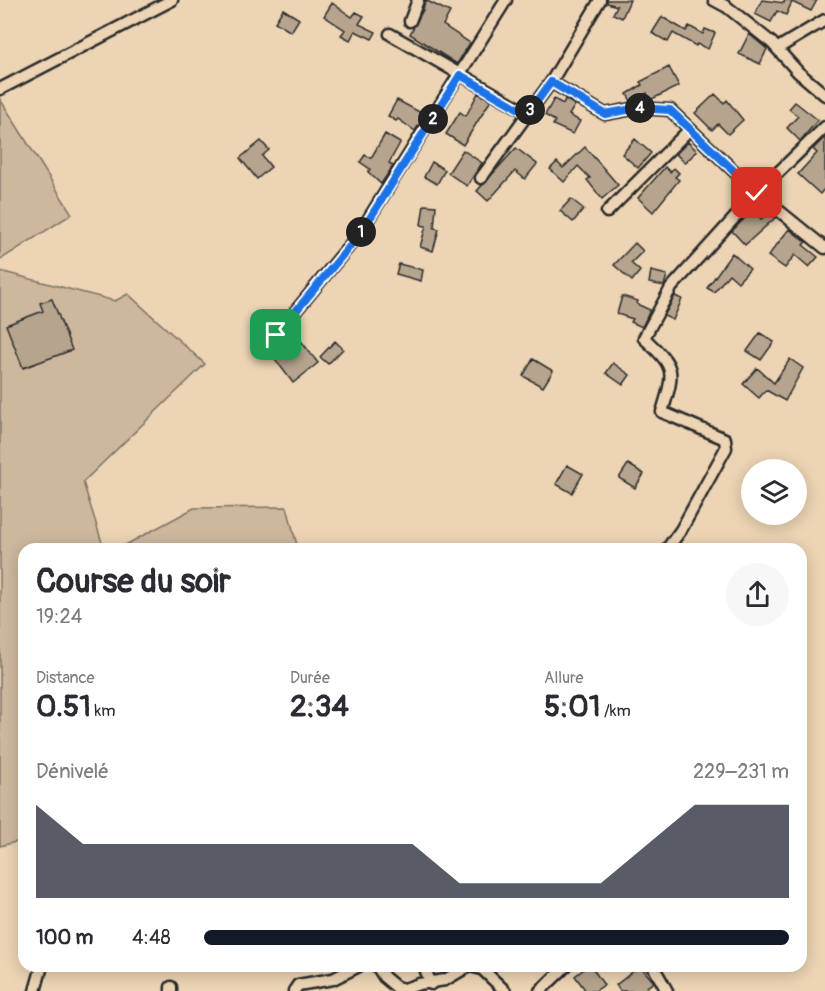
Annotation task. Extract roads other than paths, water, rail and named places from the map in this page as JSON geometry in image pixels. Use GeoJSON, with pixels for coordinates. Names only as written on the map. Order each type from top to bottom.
{"type":"FeatureCollection","features":[{"type":"Feature","properties":{"kind":"street"},"geometry":{"type":"LineString","coordinates":[[0,88],[172,0]]}},
{"type":"Feature","properties":{"kind":"street"},"geometry":{"type":"LineString","coordinates":[[410,21],[418,0]]}},
{"type":"Feature","properties":{"kind":"street"},"geometry":{"type":"LineString","coordinates":[[276,335],[360,234],[506,0]]}},
{"type":"Feature","properties":{"kind":"street"},"geometry":{"type":"LineString","coordinates":[[481,178],[551,82],[600,0]]}},
{"type":"Feature","properties":{"kind":"street"},"geometry":{"type":"LineString","coordinates":[[714,0],[727,7],[777,48],[798,72],[825,95]]}},
{"type":"Feature","properties":{"kind":"street"},"geometry":{"type":"LineString","coordinates":[[777,48],[825,20]]}},
{"type":"Feature","properties":{"kind":"street"},"geometry":{"type":"LineString","coordinates":[[390,34],[528,114]]}},
{"type":"Feature","properties":{"kind":"street"},"geometry":{"type":"LineString","coordinates":[[551,82],[605,114],[638,108],[670,110],[757,193],[825,248]]}},
{"type":"Feature","properties":{"kind":"street"},"geometry":{"type":"LineString","coordinates":[[671,543],[681,530],[726,448],[725,439],[662,411],[673,378],[666,358],[644,338],[671,288],[757,193],[825,127]]}},
{"type":"Feature","properties":{"kind":"street"},"geometry":{"type":"LineString","coordinates":[[607,212],[690,129]]}},
{"type":"Feature","properties":{"kind":"street"},"geometry":{"type":"LineString","coordinates":[[35,991],[40,972]]}},
{"type":"Feature","properties":{"kind":"street"},"geometry":{"type":"LineString","coordinates":[[294,991],[298,985],[333,979],[347,972]]}},
{"type":"Feature","properties":{"kind":"street"},"geometry":{"type":"LineString","coordinates":[[381,972],[396,987],[404,989],[445,980],[459,972]]}},
{"type":"Feature","properties":{"kind":"street"},"geometry":{"type":"LineString","coordinates":[[426,972],[431,984]]}},
{"type":"Feature","properties":{"kind":"street"},"geometry":{"type":"LineString","coordinates":[[487,972],[505,991]]}},
{"type":"Feature","properties":{"kind":"street"},"geometry":{"type":"LineString","coordinates":[[540,991],[560,972]]}},
{"type":"Feature","properties":{"kind":"street"},"geometry":{"type":"LineString","coordinates":[[656,972],[667,991]]}}]}
